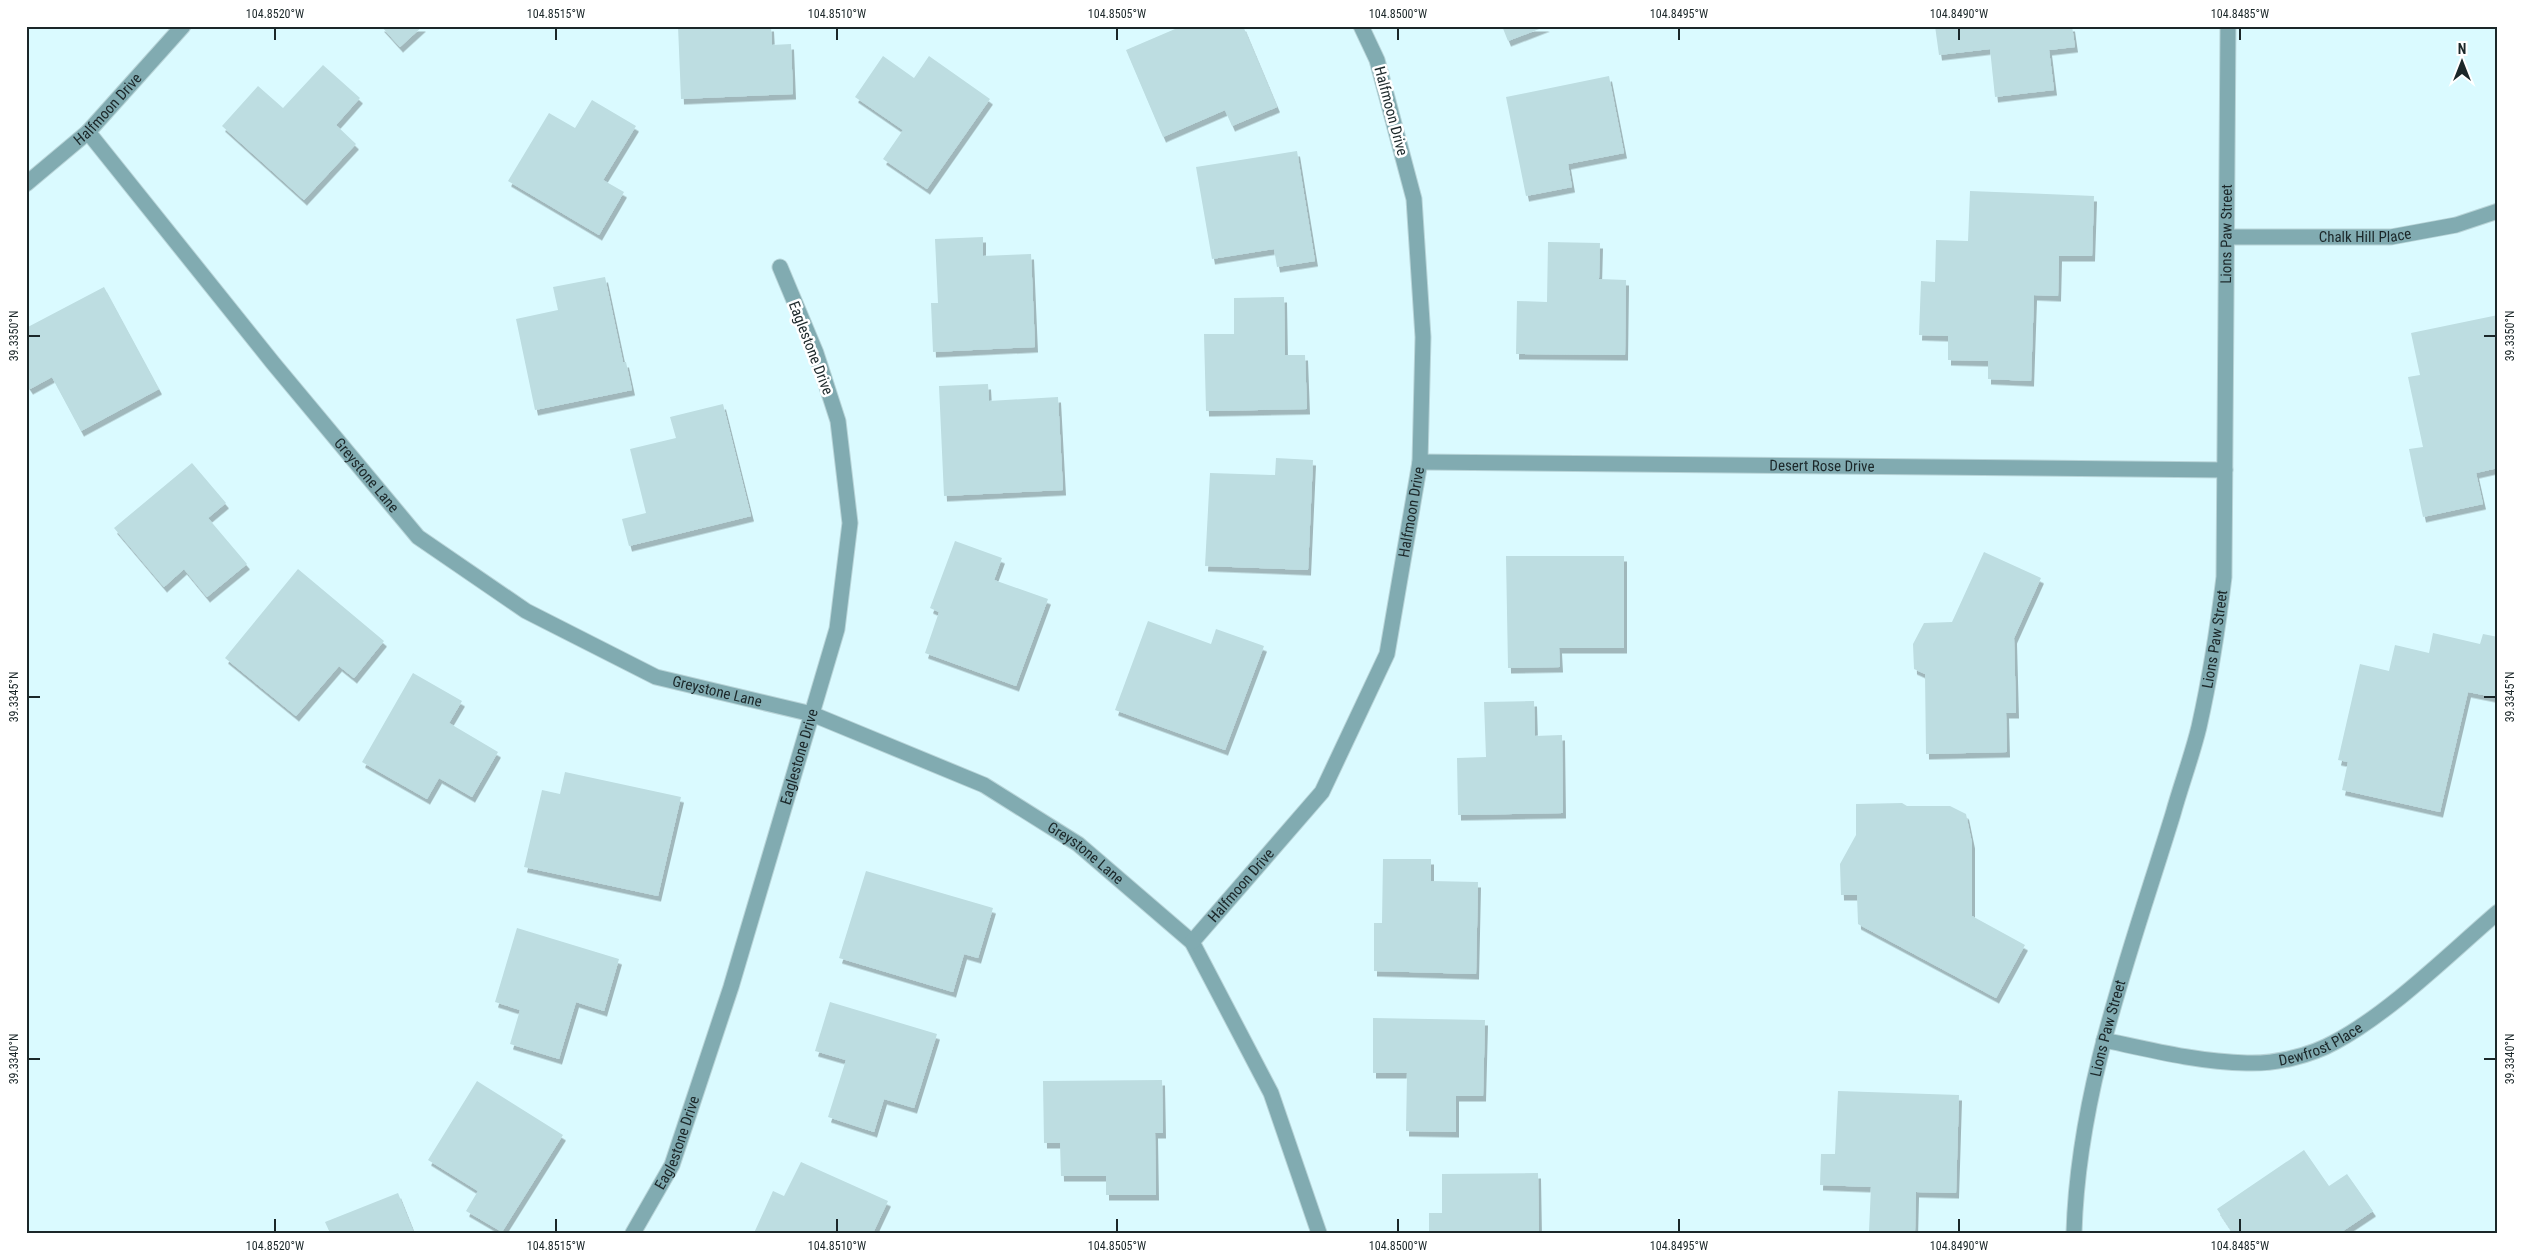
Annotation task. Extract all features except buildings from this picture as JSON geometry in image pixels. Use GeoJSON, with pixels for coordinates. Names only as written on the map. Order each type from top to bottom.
{"type":"FeatureCollection","features":[{"type":"Feature","properties":{"kind":"street","name":"Halfmoon Drive"},"geometry":{"type":"LineString","coordinates":[[26,184],[88,132],[183,26]]}},
{"type":"Feature","properties":{"kind":"street","name":"Halfmoon Drive"},"geometry":{"type":"LineString","coordinates":[[1192,942],[1322,792],[1387,654],[1420,462],[1423,337],[1414,199],[1377,60],[1361,26]]}},
{"type":"Feature","properties":{"kind":"street","name":"Lions Paw Street"},"geometry":{"type":"LineString","coordinates":[[2074,1233],[2075,1187],[2084,1123],[2104,1040],[2199,728],[2216,642],[2224,577],[2228,26]]}},
{"type":"Feature","properties":{"kind":"street","name":"Greystone Lane"},"geometry":{"type":"LineString","coordinates":[[88,132],[267,355],[418,537],[526,611],[656,677],[812,714],[984,785],[1078,844],[1192,942],[1271,1093],[1319,1233]]}},
{"type":"Feature","properties":{"kind":"street","name":"Chalk Hill Place"},"geometry":{"type":"LineString","coordinates":[[2227,237],[2391,237],[2456,225],[2498,211]]}},
{"type":"Feature","properties":{"kind":"street","name":"Eaglestone Drive"},"geometry":{"type":"LineString","coordinates":[[633,1233],[672,1165],[731,986],[837,629],[850,523],[838,420],[816,353],[780,267]]}},
{"type":"Feature","properties":{"kind":"street","name":"Desert Rose Drive"},"geometry":{"type":"LineString","coordinates":[[1420,462],[2225,470]]}},
{"type":"Feature","properties":{"kind":"street","name":"Dewfrost Place"},"geometry":{"type":"LineString","coordinates":[[2104,1040],[2203,1060],[2249,1063],[2289,1059],[2334,1043],[2379,1013],[2498,912]]}}]}
